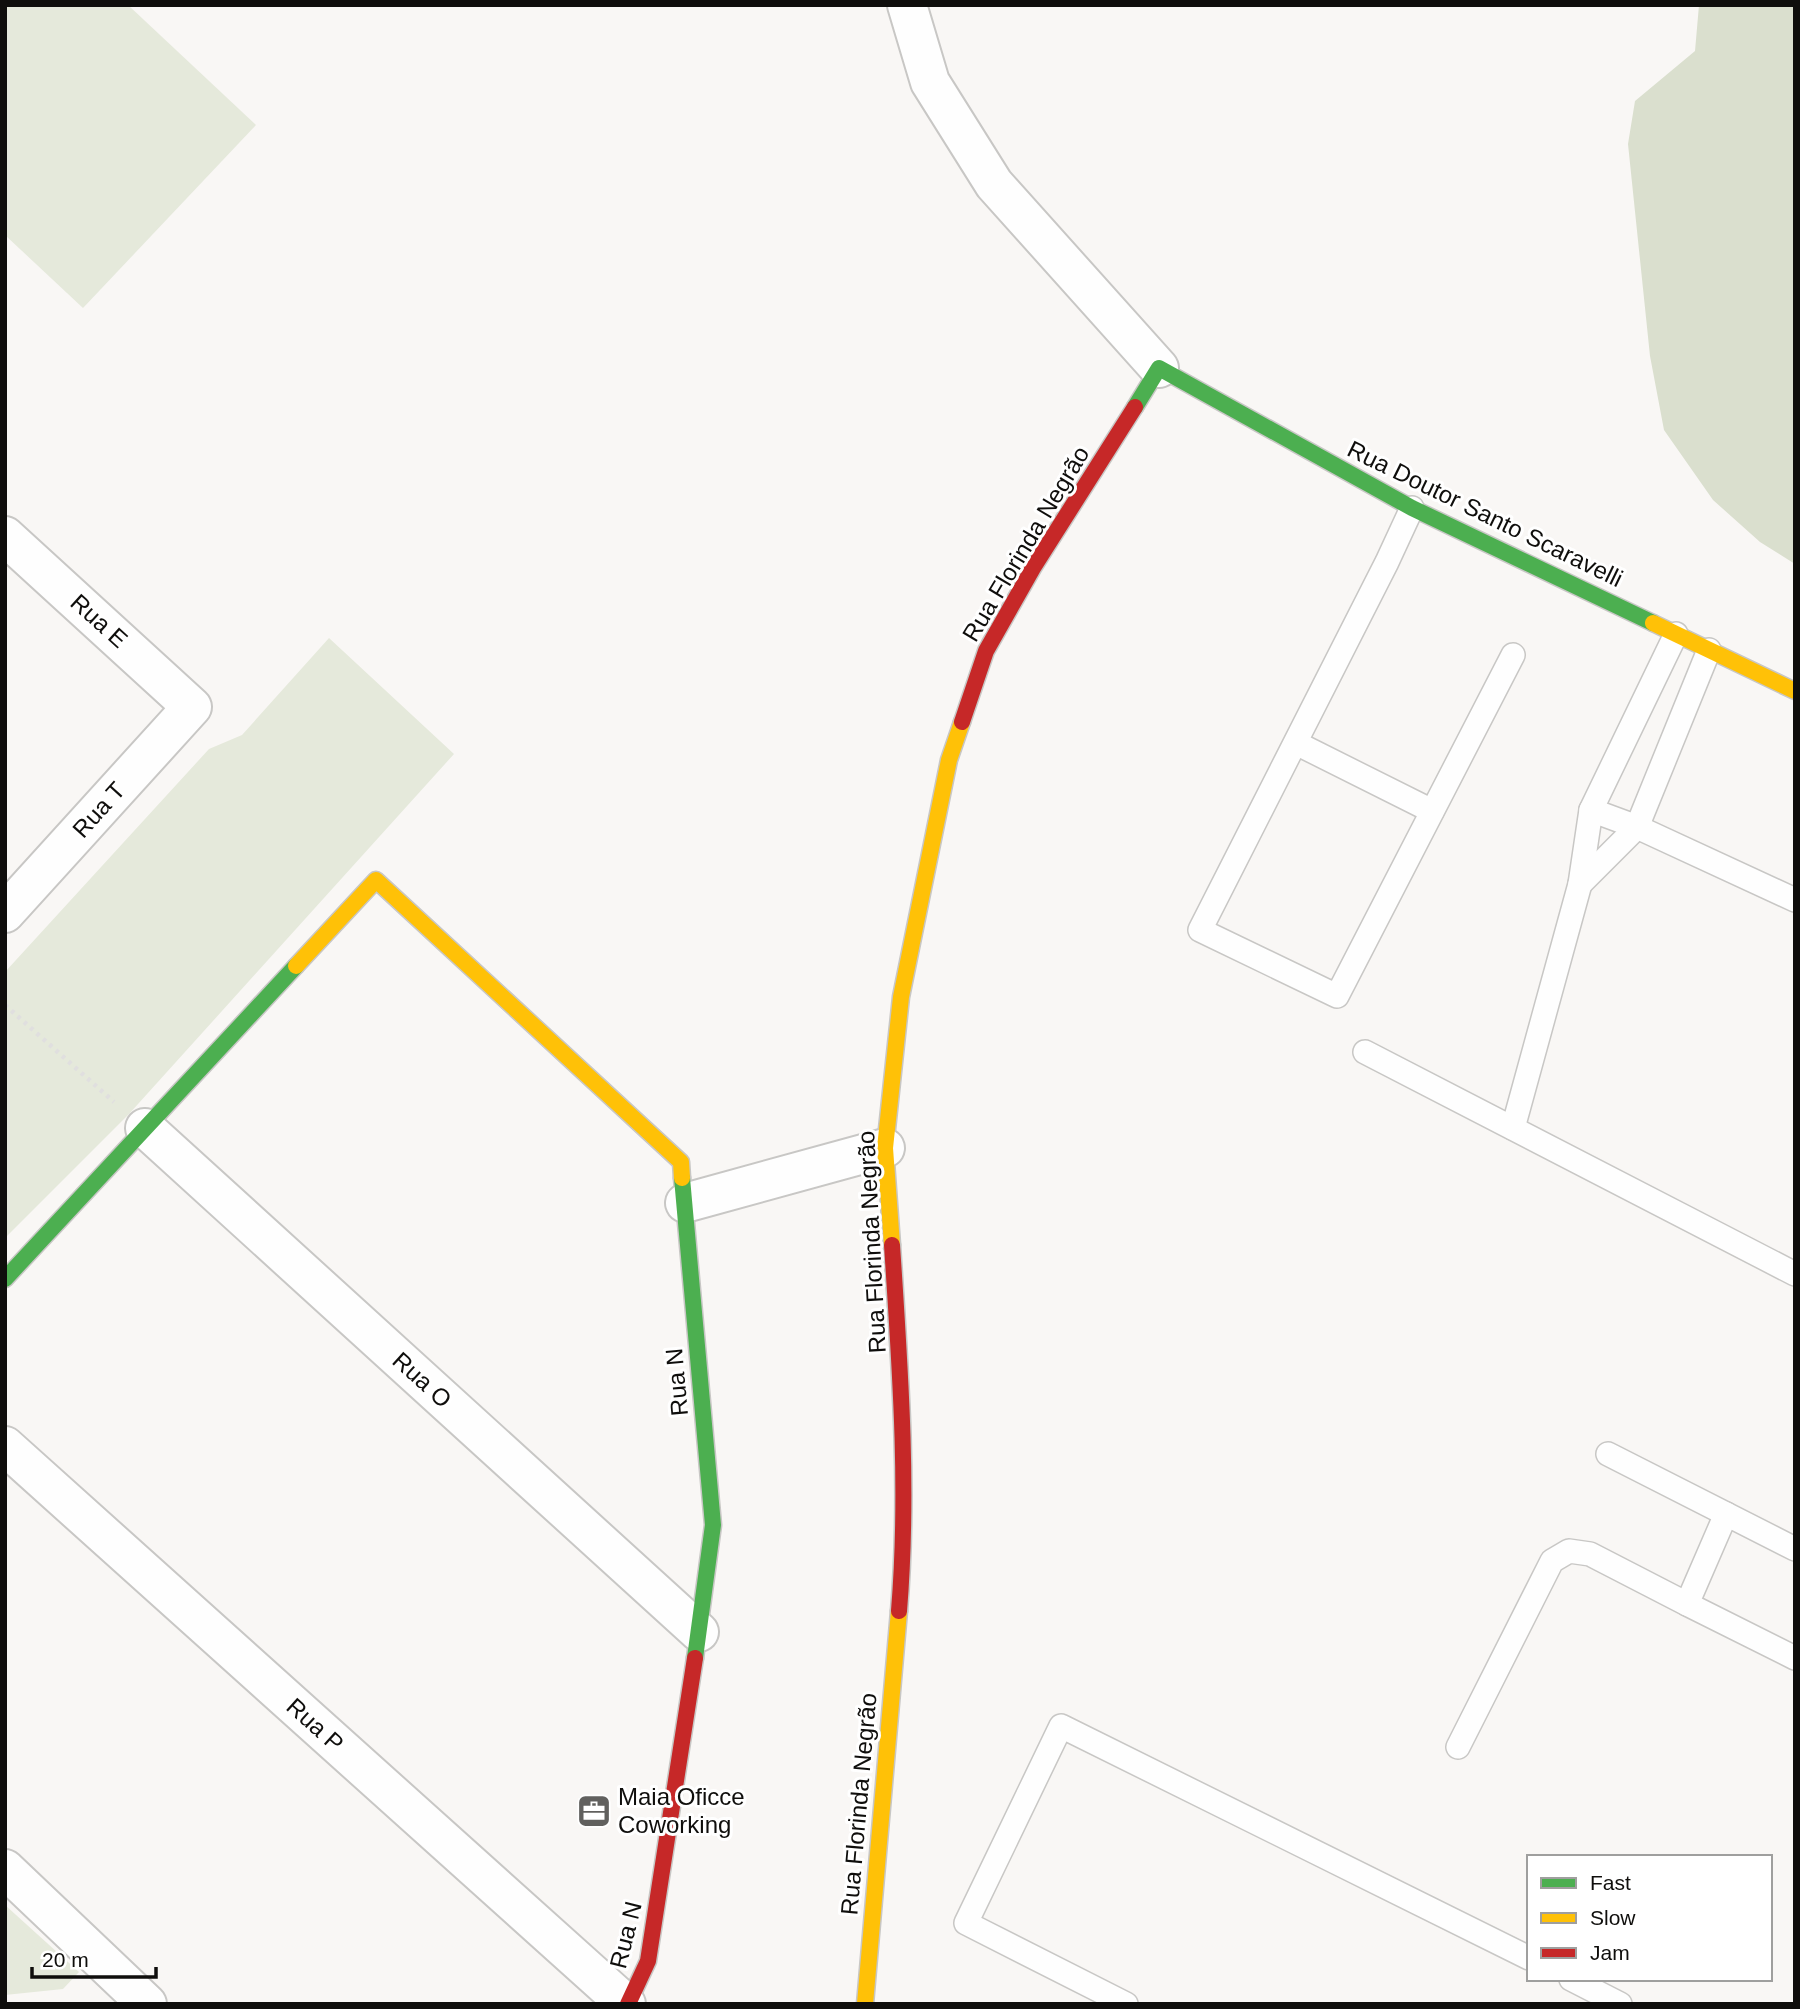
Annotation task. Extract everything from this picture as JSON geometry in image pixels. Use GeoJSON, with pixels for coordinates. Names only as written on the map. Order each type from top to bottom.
{"type":"FeatureCollection","features":[{"type":"Feature","properties":{"kind":"street"},"geometry":{"type":"LineString","coordinates":[[906,5],[930,82],[994,184],[1159,368]]}},
{"type":"Feature","properties":{"kind":"street","name":"Rua Doutor Santo Scaravelli"},"geometry":{"type":"LineString","coordinates":[[1159,368],[1412,508],[1795,691]]}},
{"type":"Feature","properties":{"kind":"street","name":"Rua Florinda Negrão"},"geometry":{"type":"LineString","coordinates":[[865,2004],[902,1572],[903,1404],[885,1148],[901,997],[949,760],[986,651],[1033,568],[1159,368]]}},
{"type":"Feature","properties":{"kind":"street","name":"Rua E"},"geometry":{"type":"LineString","coordinates":[[5,536],[192,707]]}},
{"type":"Feature","properties":{"kind":"street","name":"Rua T"},"geometry":{"type":"LineString","coordinates":[[5,913],[192,707]]}},
{"type":"Feature","properties":{"kind":"street","name":"Rua N"},"geometry":{"type":"LineString","coordinates":[[145,1128],[376,880],[681,1162],[713,1525],[685,1730],[648,1961],[627,2004]]}},
{"type":"Feature","properties":{"kind":"street"},"geometry":{"type":"LineString","coordinates":[[5,1279],[145,1128]]}},
{"type":"Feature","properties":{"kind":"street","name":"Rua O"},"geometry":{"type":"LineString","coordinates":[[145,1128],[699,1632]]}},
{"type":"Feature","properties":{"kind":"street"},"geometry":{"type":"LineString","coordinates":[[685,1203],[885,1148]]}},
{"type":"Feature","properties":{"kind":"street","name":"Rua P"},"geometry":{"type":"LineString","coordinates":[[5,1446],[627,2004]]}},
{"type":"Feature","properties":{"kind":"street"},"geometry":{"type":"LineString","coordinates":[[5,1869],[145,2004]]}},
{"type":"Feature","properties":{"kind":"lane"},"geometry":{"type":"LineString","coordinates":[[1412,508],[1296,744],[1200,930],[1337,996],[1513,654]]}},
{"type":"Feature","properties":{"kind":"lane"},"geometry":{"type":"LineString","coordinates":[[1513,1128],[1580,884],[1591,810],[1676,634]]}},
{"type":"Feature","properties":{"kind":"lane"},"geometry":{"type":"LineString","coordinates":[[1580,884],[1637,827],[1709,650]]}},
{"type":"Feature","properties":{"kind":"lane"},"geometry":{"type":"LineString","coordinates":[[1296,744],[1432,811]]}},
{"type":"Feature","properties":{"kind":"lane"},"geometry":{"type":"LineString","coordinates":[[1591,810],[1637,827],[1795,900]]}},
{"type":"Feature","properties":{"kind":"lane"},"geometry":{"type":"LineString","coordinates":[[1365,1052],[1795,1274]]}},
{"type":"Feature","properties":{"kind":"lane"},"geometry":{"type":"LineString","coordinates":[[1608,1454],[1795,1549]]}},
{"type":"Feature","properties":{"kind":"lane"},"geometry":{"type":"LineString","coordinates":[[1687,1604],[1726,1514]]}},
{"type":"Feature","properties":{"kind":"lane"},"geometry":{"type":"LineString","coordinates":[[1458,1748],[1552,1561],[1569,1551],[1590,1554],[1795,1658]]}},
{"type":"Feature","properties":{"kind":"lane"},"geometry":{"type":"LineString","coordinates":[[1126,2004],[966,1923],[1061,1726],[1527,1957]]}},
{"type":"Feature","properties":{"kind":"lane"},"geometry":{"type":"LineString","coordinates":[[1575,1981],[1620,2004]]}},
{"type":"Feature","properties":{"kind":"path"},"geometry":{"type":"LineString","coordinates":[[5,1005],[145,1128]]}},
{"type":"Feature","properties":{"kind":"shaded area"},"geometry":{"type":"Polygon","coordinates":[[[5,5],[128,5],[256,125],[83,308],[5,235],[5,5]]]}},
{"type":"Feature","properties":{"kind":"shaded area"},"geometry":{"type":"Polygon","coordinates":[[[329,638],[454,754],[129,1114],[5,1238],[5,972],[209,749],[242,735],[329,638]]]}},
{"type":"Feature","properties":{"kind":"shaded area"},"geometry":{"type":"Polygon","coordinates":[[[5,1905],[79,1972],[63,1989],[5,1995],[5,1905]]]}},
{"type":"Feature","properties":{"kind":"green space"},"geometry":{"type":"Polygon","coordinates":[[[1699,5],[1795,5],[1795,564],[1760,542],[1713,500],[1664,430],[1650,356],[1628,144],[1635,101],[1695,51],[1699,5]]]}},
{"type":"Feature","properties":{"kind":"building","name":"Maia Oficce Coworking"},"geometry":{"type":"Polygon","coordinates":[[[590,1799],[608,1809],[596,1824],[580,1813],[590,1799]]]}},
{"type":"Feature","properties":{"kind":"traffic: fast"},"geometry":{"type":"LineString","coordinates":[[1135,407],[1159,368],[1412,508],[1653,623]]}},
{"type":"Feature","properties":{"kind":"traffic: fast"},"geometry":{"type":"LineString","coordinates":[[5,1279],[296,966]]}},
{"type":"Feature","properties":{"kind":"traffic: fast"},"geometry":{"type":"LineString","coordinates":[[682,1178],[713,1525],[695,1658]]}},
{"type":"Feature","properties":{"kind":"traffic: slow"},"geometry":{"type":"LineString","coordinates":[[1653,623],[1795,691]]}},
{"type":"Feature","properties":{"kind":"traffic: slow"},"geometry":{"type":"LineString","coordinates":[[892,1245],[885,1148],[901,997],[949,760],[962,722]]}},
{"type":"Feature","properties":{"kind":"traffic: slow"},"geometry":{"type":"LineString","coordinates":[[296,966],[376,880],[681,1162],[682,1178]]}},
{"type":"Feature","properties":{"kind":"traffic: slow"},"geometry":{"type":"LineString","coordinates":[[865,2004],[899,1611]]}},
{"type":"Feature","properties":{"kind":"traffic: jam"},"geometry":{"type":"LineString","coordinates":[[962,722],[986,651],[1033,568],[1135,407]]}},
{"type":"Feature","properties":{"kind":"traffic: jam"},"geometry":{"type":"LineString","coordinates":[[892,1245],[903,1474],[899,1611]]}},
{"type":"Feature","properties":{"kind":"traffic: jam"},"geometry":{"type":"LineString","coordinates":[[628,2004],[648,1961],[695,1658]]}},
{"type":"Feature","properties":{"kind":"place","name":"Maia Oficce Coworking"},"geometry":{"type":"Point","coordinates":[594,1811]}}]}
